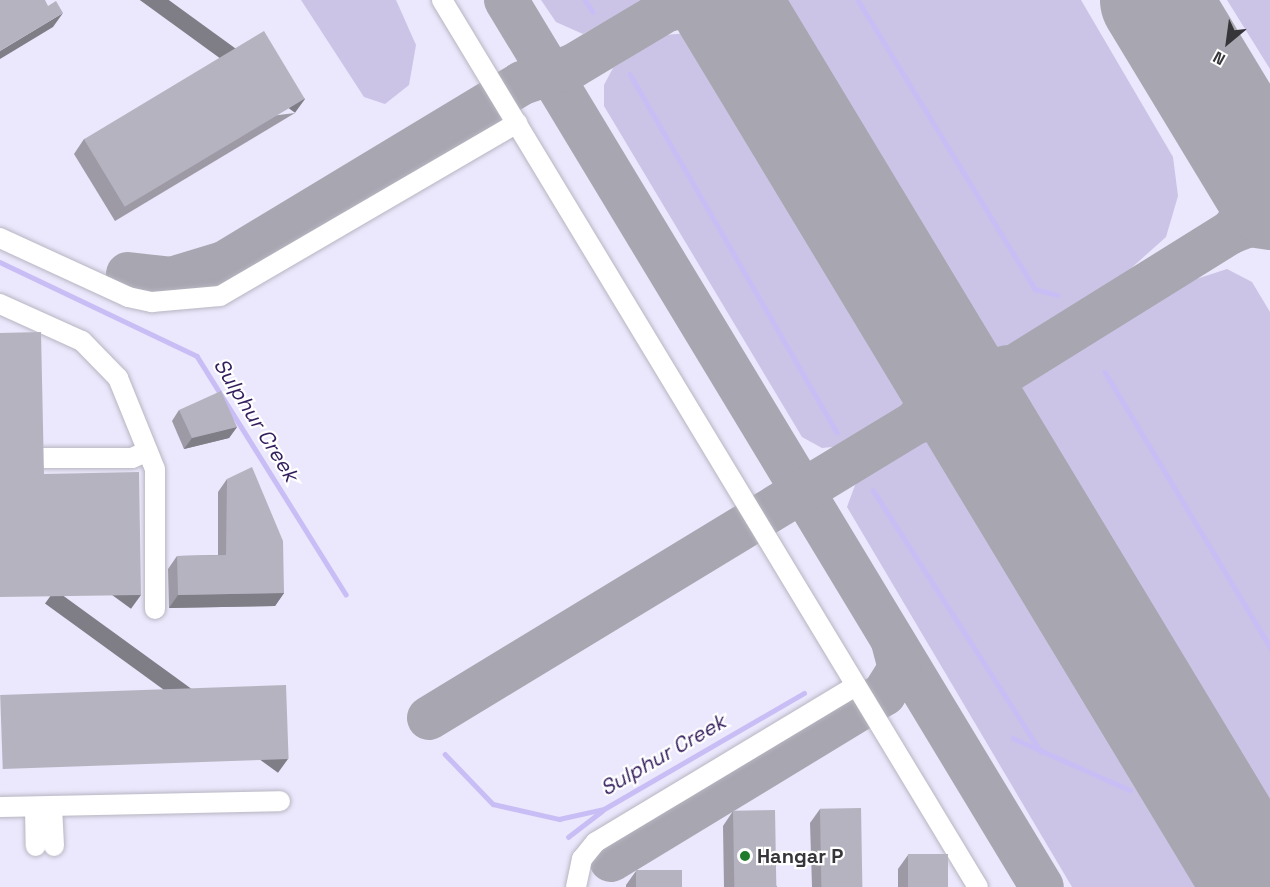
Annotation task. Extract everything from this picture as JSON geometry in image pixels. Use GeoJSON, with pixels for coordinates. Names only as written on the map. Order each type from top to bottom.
{"type":"FeatureCollection","features":[{"type":"Feature","properties":{"kind":"lane"},"geometry":{"type":"LineString","coordinates":[[442,0],[978,887]]}},
{"type":"Feature","properties":{"kind":"lane"},"geometry":{"type":"LineString","coordinates":[[0,238],[128,297],[189,302],[220,296],[517,123]]}},
{"type":"Feature","properties":{"kind":"lane"},"geometry":{"type":"LineString","coordinates":[[0,304],[82,341],[100,355],[118,378],[148,451],[158,496],[155,609]]}},
{"type":"Feature","properties":{"kind":"lane"},"geometry":{"type":"LineString","coordinates":[[43,458],[132,458],[148,451]]}},
{"type":"Feature","properties":{"kind":"lane"},"geometry":{"type":"LineString","coordinates":[[576,887],[582,859],[596,842],[856,686]]}},
{"type":"Feature","properties":{"kind":"lane"},"geometry":{"type":"LineString","coordinates":[[0,807],[280,801]]}},
{"type":"Feature","properties":{"kind":"lane"},"geometry":{"type":"LineString","coordinates":[[44,806],[45,846]]}},
{"type":"Feature","properties":{"kind":"shaded area"},"geometry":{"type":"Polygon","coordinates":[[[0,0],[1270,0],[1270,887],[0,887],[0,0]]]}},
{"type":"Feature","properties":{"kind":"shaded area"},"geometry":{"type":"Polygon","coordinates":[[[301,0],[396,0],[416,45],[409,85],[385,104],[364,97],[301,0]]]}},
{"type":"Feature","properties":{"kind":"shaded area"},"geometry":{"type":"Polygon","coordinates":[[[541,0],[645,0],[583,34],[556,22],[541,0]]]}},
{"type":"Feature","properties":{"kind":"shaded area"},"geometry":{"type":"Polygon","coordinates":[[[769,0],[1081,0],[1173,157],[1178,196],[1166,237],[1119,279],[1004,348],[984,347],[769,0]]]}},
{"type":"Feature","properties":{"kind":"shaded area"},"geometry":{"type":"Polygon","coordinates":[[[1227,0],[1270,0],[1270,69],[1227,0]]]}},
{"type":"Feature","properties":{"kind":"shaded area"},"geometry":{"type":"Polygon","coordinates":[[[688,33],[709,47],[910,380],[912,394],[906,405],[841,446],[822,448],[802,437],[604,106],[604,85],[613,68],[665,35],[688,33]]]}},
{"type":"Feature","properties":{"kind":"shaded area"},"geometry":{"type":"Polygon","coordinates":[[[1227,269],[1252,282],[1270,312],[1270,832],[1016,402],[1020,386],[1033,373],[1184,283],[1227,269]]]}},
{"type":"Feature","properties":{"kind":"shaded area"},"geometry":{"type":"Polygon","coordinates":[[[926,437],[941,440],[1213,887],[1072,887],[847,507],[858,477],[926,437]]]}},
{"type":"Feature","properties":{"kind":"building"},"geometry":{"type":"Polygon","coordinates":[[[0,0],[45,0],[48,6],[56,1],[63,13],[0,51],[0,0]]]}},
{"type":"Feature","properties":{"kind":"building"},"geometry":{"type":"Polygon","coordinates":[[[264,31],[305,99],[125,207],[84,139],[264,31]]]}},
{"type":"Feature","properties":{"kind":"building"},"geometry":{"type":"Polygon","coordinates":[[[41,332],[44,474],[139,472],[141,595],[0,597],[0,333],[41,332]]]}},
{"type":"Feature","properties":{"kind":"building"},"geometry":{"type":"Polygon","coordinates":[[[221,391],[237,427],[192,438],[179,410],[221,391]]]}},
{"type":"Feature","properties":{"kind":"building"},"geometry":{"type":"Polygon","coordinates":[[[252,467],[283,541],[284,593],[178,595],[177,556],[226,555],[227,479],[252,467]]]}},
{"type":"Feature","properties":{"kind":"building"},"geometry":{"type":"Polygon","coordinates":[[[286,685],[289,759],[3,769],[0,695],[286,685]]]}},
{"type":"Feature","properties":{"kind":"building"},"geometry":{"type":"Polygon","coordinates":[[[861,808],[862,887],[821,887],[820,809],[861,808]]]}},
{"type":"Feature","properties":{"kind":"building","name":"Hangar P"},"geometry":{"type":"Polygon","coordinates":[[[775,810],[776,887],[734,887],[733,811],[775,810]]]}},
{"type":"Feature","properties":{"kind":"building"},"geometry":{"type":"Polygon","coordinates":[[[908,854],[948,854],[948,887],[908,887],[908,854]]]}},
{"type":"Feature","properties":{"kind":"building"},"geometry":{"type":"Polygon","coordinates":[[[636,870],[682,870],[682,887],[636,887],[636,870]]]}},
{"type":"Feature","properties":{"kind":"waterway"},"geometry":{"type":"LineString","coordinates":[[585,0],[593,12]]}},
{"type":"Feature","properties":{"kind":"waterway"},"geometry":{"type":"LineString","coordinates":[[858,0],[1035,289],[1057,295]]}},
{"type":"Feature","properties":{"kind":"waterway"},"geometry":{"type":"LineString","coordinates":[[630,74],[837,432]]}},
{"type":"Feature","properties":{"kind":"waterway","name":"Sulphur Creek"},"geometry":{"type":"LineString","coordinates":[[0,262],[197,356],[346,594]]}},
{"type":"Feature","properties":{"kind":"waterway"},"geometry":{"type":"LineString","coordinates":[[1105,372],[1270,647]]}},
{"type":"Feature","properties":{"kind":"waterway"},"geometry":{"type":"LineString","coordinates":[[873,490],[1041,752]]}},
{"type":"Feature","properties":{"kind":"waterway","name":"Sulphur Creek"},"geometry":{"type":"LineString","coordinates":[[445,754],[493,804],[559,819],[604,809],[804,693]]}},
{"type":"Feature","properties":{"kind":"waterway","name":"Sulphur Creek"},"geometry":{"type":"LineString","coordinates":[[1013,738],[1130,790]]}},
{"type":"Feature","properties":{"kind":"waterway"},"geometry":{"type":"LineString","coordinates":[[568,837],[602,811]]}},
{"type":"Feature","properties":{"kind":"taxiway"},"geometry":{"type":"LineString","coordinates":[[506,0],[1042,887]]}},
{"type":"Feature","properties":{"kind":"taxiway"},"geometry":{"type":"LineString","coordinates":[[678,0],[667,10],[695,4],[724,15],[782,97],[742,25],[736,0]]}},
{"type":"Feature","properties":{"kind":"taxiway"},"geometry":{"type":"LineString","coordinates":[[128,274],[171,279],[224,263],[522,83],[573,66],[667,10]]}},
{"type":"Feature","properties":{"kind":"taxiway"},"geometry":{"type":"LineString","coordinates":[[1270,171],[1252,153],[1173,30],[1252,171],[1253,205],[1231,232],[1249,225],[1270,228]]}},
{"type":"Feature","properties":{"kind":"taxiway"},"geometry":{"type":"LineString","coordinates":[[1008,367],[982,373],[951,360],[892,279],[937,364],[934,399],[916,422],[943,416],[970,425],[986,440],[1028,504],[990,434],[985,408],[993,380],[1231,232]]}},
{"type":"Feature","properties":{"kind":"taxiway"},"geometry":{"type":"LineString","coordinates":[[429,718],[916,422]]}},
{"type":"Feature","properties":{"kind":"taxiway"},"geometry":{"type":"LineString","coordinates":[[611,860],[884,694],[900,668],[893,641]]}},
{"type":"Feature","properties":{"kind":"runway"},"geometry":{"type":"LineString","coordinates":[[724,0],[1259,887]]}},
{"type":"Feature","properties":{"kind":"runway"},"geometry":{"type":"LineString","coordinates":[[1155,0],[1270,190]]}},
{"type":"Feature","properties":{"kind":"place","name":"Hangar P"},"geometry":{"type":"Point","coordinates":[745,856]}}]}
